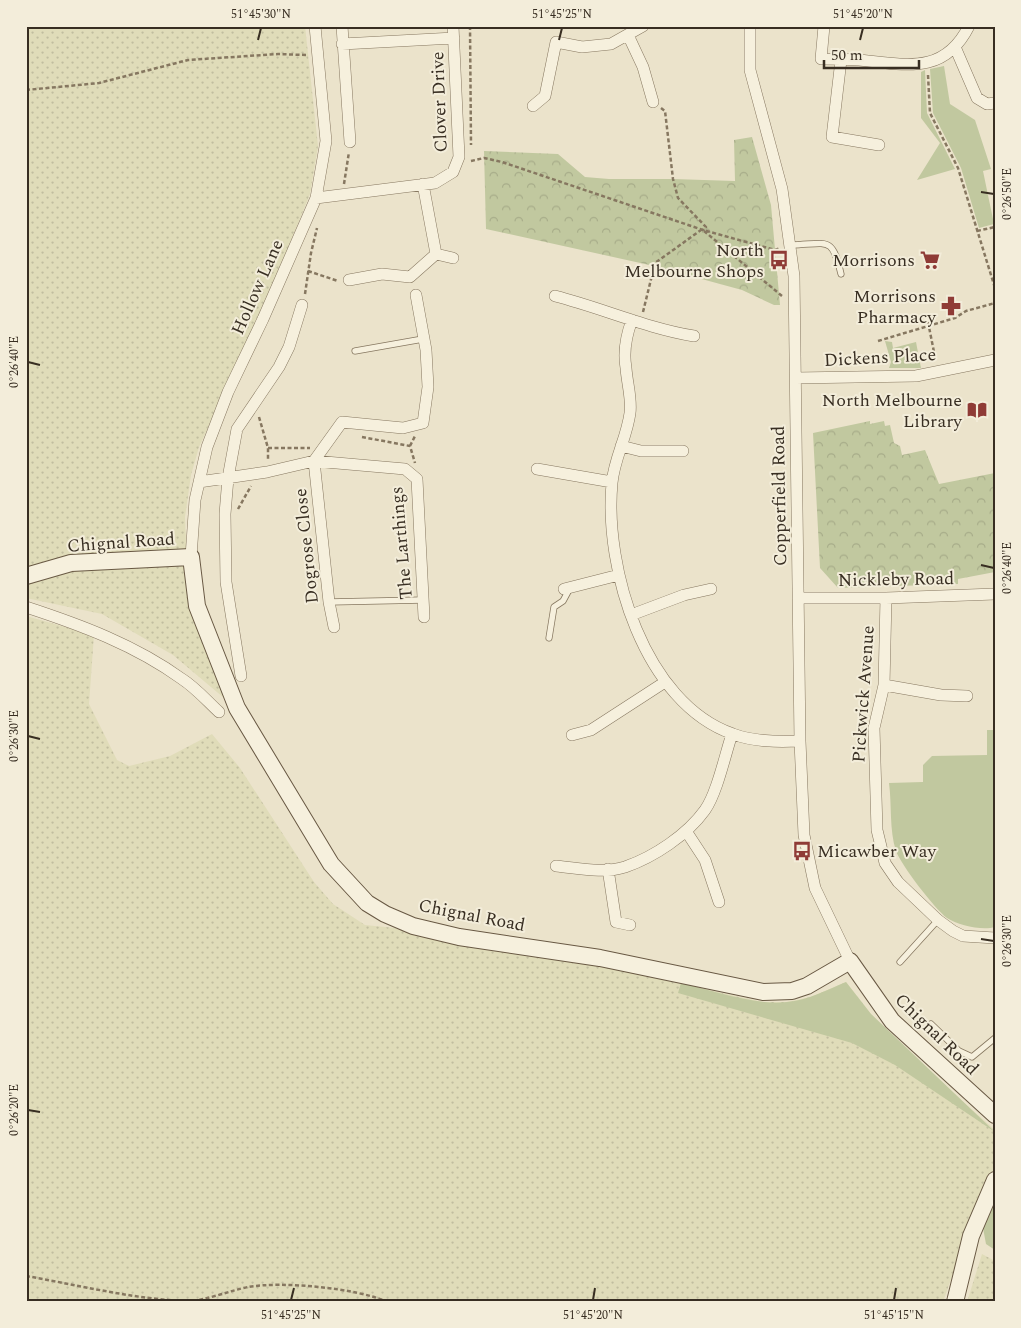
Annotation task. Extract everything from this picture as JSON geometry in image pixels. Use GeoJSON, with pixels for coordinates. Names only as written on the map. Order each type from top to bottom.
{"type":"FeatureCollection","features":[{"type":"Feature","properties":{"kind":"street","name":"Hollow Lane"},"geometry":{"type":"LineString","coordinates":[[191,557],[196,500],[207,447],[228,392],[263,319],[316,198],[326,141],[314,26]]}},
{"type":"Feature","properties":{"kind":"street"},"geometry":{"type":"LineString","coordinates":[[342,26],[350,142]]}},
{"type":"Feature","properties":{"kind":"street"},"geometry":{"type":"LineString","coordinates":[[533,106],[546,96],[556,42],[582,47],[611,44],[643,26]]}},
{"type":"Feature","properties":{"kind":"street","name":"Copperfield Road"},"geometry":{"type":"LineString","coordinates":[[750,26],[748,54],[752,86],[782,189],[791,245],[796,305],[800,741],[804,835],[815,888],[850,961]]}},
{"type":"Feature","properties":{"kind":"street"},"geometry":{"type":"LineString","coordinates":[[824,26],[821,59],[908,65],[927,63],[955,47],[969,26]]}},
{"type":"Feature","properties":{"kind":"street"},"geometry":{"type":"LineString","coordinates":[[342,44],[454,32]]}},
{"type":"Feature","properties":{"kind":"street","name":"Clover Drive"},"geometry":{"type":"LineString","coordinates":[[316,198],[435,183],[453,172],[466,158],[454,32]]}},
{"type":"Feature","properties":{"kind":"street"},"geometry":{"type":"LineString","coordinates":[[628,35],[643,67],[653,102]]}},
{"type":"Feature","properties":{"kind":"street"},"geometry":{"type":"LineString","coordinates":[[955,47],[977,98],[987,104],[995,102]]}},
{"type":"Feature","properties":{"kind":"street"},"geometry":{"type":"LineString","coordinates":[[841,60],[832,137],[879,145]]}},
{"type":"Feature","properties":{"kind":"street"},"geometry":{"type":"LineString","coordinates":[[423,184],[436,254]]}},
{"type":"Feature","properties":{"kind":"street"},"geometry":{"type":"LineString","coordinates":[[436,254],[453,258]]}},
{"type":"Feature","properties":{"kind":"street"},"geometry":{"type":"LineString","coordinates":[[349,280],[382,274],[410,277],[436,254]]}},
{"type":"Feature","properties":{"kind":"street"},"geometry":{"type":"LineString","coordinates":[[314,461],[342,422],[403,428],[423,423],[428,387],[426,350],[416,295]]}},
{"type":"Feature","properties":{"kind":"street"},"geometry":{"type":"LineString","coordinates":[[555,296],[601,309],[636,322],[694,336]]}},
{"type":"Feature","properties":{"kind":"street"},"geometry":{"type":"LineString","coordinates":[[241,676],[226,582],[225,514],[228,478],[237,429],[279,367],[289,348],[302,305]]}},
{"type":"Feature","properties":{"kind":"street"},"geometry":{"type":"LineString","coordinates":[[636,322],[626,336],[625,354],[630,412],[612,482],[612,515],[619,575],[631,615],[647,653],[665,682],[698,714],[732,734],[767,741],[800,741]]}},
{"type":"Feature","properties":{"kind":"street","name":"Dickens Place"},"geometry":{"type":"LineString","coordinates":[[796,378],[879,378],[929,374],[995,360]]}},
{"type":"Feature","properties":{"kind":"street"},"geometry":{"type":"LineString","coordinates":[[621,446],[641,451],[683,451]]}},
{"type":"Feature","properties":{"kind":"street","name":"The Larthings"},"geometry":{"type":"LineString","coordinates":[[200,482],[314,461],[405,469],[417,479],[424,617]]}},
{"type":"Feature","properties":{"kind":"street","name":"Dogrose Close"},"geometry":{"type":"LineString","coordinates":[[314,461],[329,602],[334,627]]}},
{"type":"Feature","properties":{"kind":"street"},"geometry":{"type":"LineString","coordinates":[[537,470],[612,482]]}},
{"type":"Feature","properties":{"kind":"street","name":"Chignal Road"},"geometry":{"type":"LineString","coordinates":[[26,576],[70,563],[191,557],[197,606],[237,708],[332,864],[367,903],[385,914],[413,926],[451,935],[600,958],[763,992],[792,991],[807,986],[850,961],[892,1021],[995,1115]]}},
{"type":"Feature","properties":{"kind":"street"},"geometry":{"type":"LineString","coordinates":[[567,589],[619,575]]}},
{"type":"Feature","properties":{"kind":"street"},"geometry":{"type":"LineString","coordinates":[[631,615],[684,595],[711,589]]}},
{"type":"Feature","properties":{"kind":"street","name":"Nickleby Road"},"geometry":{"type":"LineString","coordinates":[[798,598],[886,598],[995,594]]}},
{"type":"Feature","properties":{"kind":"street","name":"Pickwick Avenue"},"geometry":{"type":"LineString","coordinates":[[886,598],[884,685],[874,728],[877,830],[885,863],[898,882],[938,920],[963,936],[995,938]]}},
{"type":"Feature","properties":{"kind":"street"},"geometry":{"type":"LineString","coordinates":[[26,607],[77,624],[134,650],[183,680],[219,712]]}},
{"type":"Feature","properties":{"kind":"street"},"geometry":{"type":"LineString","coordinates":[[572,735],[591,730],[665,682]]}},
{"type":"Feature","properties":{"kind":"street"},"geometry":{"type":"LineString","coordinates":[[884,685],[941,696],[967,696]]}},
{"type":"Feature","properties":{"kind":"street"},"geometry":{"type":"LineString","coordinates":[[556,866],[594,870],[624,867],[653,854],[686,831],[706,809],[732,734]]}},
{"type":"Feature","properties":{"kind":"street"},"geometry":{"type":"LineString","coordinates":[[686,831],[706,860],[719,902]]}},
{"type":"Feature","properties":{"kind":"street"},"geometry":{"type":"LineString","coordinates":[[608,869],[616,922],[630,925]]}},
{"type":"Feature","properties":{"kind":"street"},"geometry":{"type":"LineString","coordinates":[[955,1302],[971,1236],[995,1180]]}},
{"type":"Feature","properties":{"kind":"lane"},"geometry":{"type":"LineString","coordinates":[[791,245],[826,244],[831,246],[836,251],[841,274]]}},
{"type":"Feature","properties":{"kind":"lane"},"geometry":{"type":"LineString","coordinates":[[355,351],[423,339]]}},
{"type":"Feature","properties":{"kind":"lane"},"geometry":{"type":"LineString","coordinates":[[549,638],[554,607],[563,601],[567,589]]}},
{"type":"Feature","properties":{"kind":"lane"},"geometry":{"type":"LineString","coordinates":[[329,602],[423,600]]}},
{"type":"Feature","properties":{"kind":"lane"},"geometry":{"type":"LineString","coordinates":[[900,962],[938,920]]}},
{"type":"Feature","properties":{"kind":"lane"},"geometry":{"type":"LineString","coordinates":[[930,1024],[959,1051],[972,1057],[995,1038]]}},
{"type":"Feature","properties":{"kind":"path"},"geometry":{"type":"LineString","coordinates":[[470,26],[471,146]]}},
{"type":"Feature","properties":{"kind":"path"},"geometry":{"type":"LineString","coordinates":[[26,90],[98,84],[188,60],[278,54],[317,55]]}},
{"type":"Feature","properties":{"kind":"path"},"geometry":{"type":"LineString","coordinates":[[927,63],[930,113],[958,168],[995,288]]}},
{"type":"Feature","properties":{"kind":"path"},"geometry":{"type":"LineString","coordinates":[[636,322],[655,263],[706,227],[678,198],[673,178],[665,111],[653,102]]}},
{"type":"Feature","properties":{"kind":"path"},"geometry":{"type":"LineString","coordinates":[[341,196],[350,142]]}},
{"type":"Feature","properties":{"kind":"path"},"geometry":{"type":"LineString","coordinates":[[466,158],[484,158],[502,162],[703,230],[775,250],[791,245]]}},
{"type":"Feature","properties":{"kind":"path"},"geometry":{"type":"LineString","coordinates":[[302,305],[318,224]]}},
{"type":"Feature","properties":{"kind":"path"},"geometry":{"type":"LineString","coordinates":[[977,231],[995,227]]}},
{"type":"Feature","properties":{"kind":"path"},"geometry":{"type":"LineString","coordinates":[[703,230],[796,305]]}},
{"type":"Feature","properties":{"kind":"path"},"geometry":{"type":"LineString","coordinates":[[308,271],[335,281],[349,280]]}},
{"type":"Feature","properties":{"kind":"path"},"geometry":{"type":"LineString","coordinates":[[878,341],[995,303]]}},
{"type":"Feature","properties":{"kind":"path"},"geometry":{"type":"LineString","coordinates":[[928,324],[935,357],[928,366],[929,374]]}},
{"type":"Feature","properties":{"kind":"path"},"geometry":{"type":"LineString","coordinates":[[358,436],[410,446],[415,462],[417,479]]}},
{"type":"Feature","properties":{"kind":"path"},"geometry":{"type":"LineString","coordinates":[[268,448],[323,448]]}},
{"type":"Feature","properties":{"kind":"path"},"geometry":{"type":"LineString","coordinates":[[26,1276],[161,1299],[192,1301],[250,1286],[287,1285],[338,1289],[378,1297],[388,1302]]}},
{"type":"Feature","properties":{"kind":"shaded area"},"geometry":{"type":"Polygon","coordinates":[[[26,26],[305,26],[318,146],[310,194],[268,298],[199,447],[191,475],[185,517],[187,566],[224,698],[173,655],[102,614],[26,598],[26,26]]]}},
{"type":"Feature","properties":{"kind":"shaded area"},"geometry":{"type":"Polygon","coordinates":[[[26,616],[94,635],[89,704],[117,760],[129,766],[170,756],[212,734],[240,768],[314,882],[333,904],[365,925],[395,928],[414,934],[609,968],[763,1002],[786,1002],[811,997],[846,982],[871,1014],[935,1077],[995,1130],[995,1167],[981,1193],[943,1302],[26,1302],[26,616]]]}},
{"type":"Feature","properties":{"kind":"shaded area"},"geometry":{"type":"Polygon","coordinates":[[[982,1254],[995,1261],[995,1302],[967,1302],[982,1254]]]}},
{"type":"Feature","properties":{"kind":"green space"},"geometry":{"type":"Polygon","coordinates":[[[944,66],[950,104],[975,120],[991,169],[983,171],[994,224],[979,228],[961,168],[933,113],[930,69],[944,66]]]}},
{"type":"Feature","properties":{"kind":"green space"},"geometry":{"type":"Polygon","coordinates":[[[925,70],[927,113],[955,169],[917,180],[940,143],[921,118],[921,72],[925,70]]]}},
{"type":"Feature","properties":{"kind":"green space"},"geometry":{"type":"Polygon","coordinates":[[[752,137],[771,205],[780,305],[774,305],[742,290],[654,266],[486,229],[484,151],[558,154],[585,177],[735,181],[734,140],[752,137]]]}},
{"type":"Feature","properties":{"kind":"green space"},"geometry":{"type":"Polygon","coordinates":[[[885,341],[892,342],[893,348],[916,342],[921,368],[889,368],[891,362],[885,341]]]}},
{"type":"Feature","properties":{"kind":"green space"},"geometry":{"type":"Polygon","coordinates":[[[870,421],[870,424],[884,421],[885,426],[890,425],[894,443],[900,446],[902,455],[925,450],[939,484],[995,473],[995,572],[958,579],[958,584],[838,588],[820,568],[813,433],[870,421]]]}},
{"type":"Feature","properties":{"kind":"green space"},"geometry":{"type":"Polygon","coordinates":[[[987,730],[995,730],[995,927],[977,928],[947,918],[927,897],[899,858],[894,843],[889,783],[923,782],[923,765],[932,756],[987,755],[987,730]]]}},
{"type":"Feature","properties":{"kind":"green space"},"geometry":{"type":"Polygon","coordinates":[[[846,982],[871,1014],[995,1132],[895,1065],[852,1043],[678,993],[681,983],[748,1000],[775,1003],[810,997],[846,982]]]}},
{"type":"Feature","properties":{"kind":"green space"},"geometry":{"type":"Polygon","coordinates":[[[995,1202],[995,1250],[986,1244],[983,1228],[995,1202]]]}},
{"type":"Feature","properties":{"kind":"place","name":"North Melbourne Shops"},"geometry":{"type":"Point","coordinates":[779,260]}},
{"type":"Feature","properties":{"kind":"place","name":"Morrisons"},"geometry":{"type":"Point","coordinates":[930,260]}},
{"type":"Feature","properties":{"kind":"place","name":"Morrisons Pharmacy"},"geometry":{"type":"Point","coordinates":[951,306]}},
{"type":"Feature","properties":{"kind":"place","name":"North Melbourne Library"},"geometry":{"type":"Point","coordinates":[977,410]}},
{"type":"Feature","properties":{"kind":"place","name":"Micawber Way"},"geometry":{"type":"Point","coordinates":[802,851]}}]}
